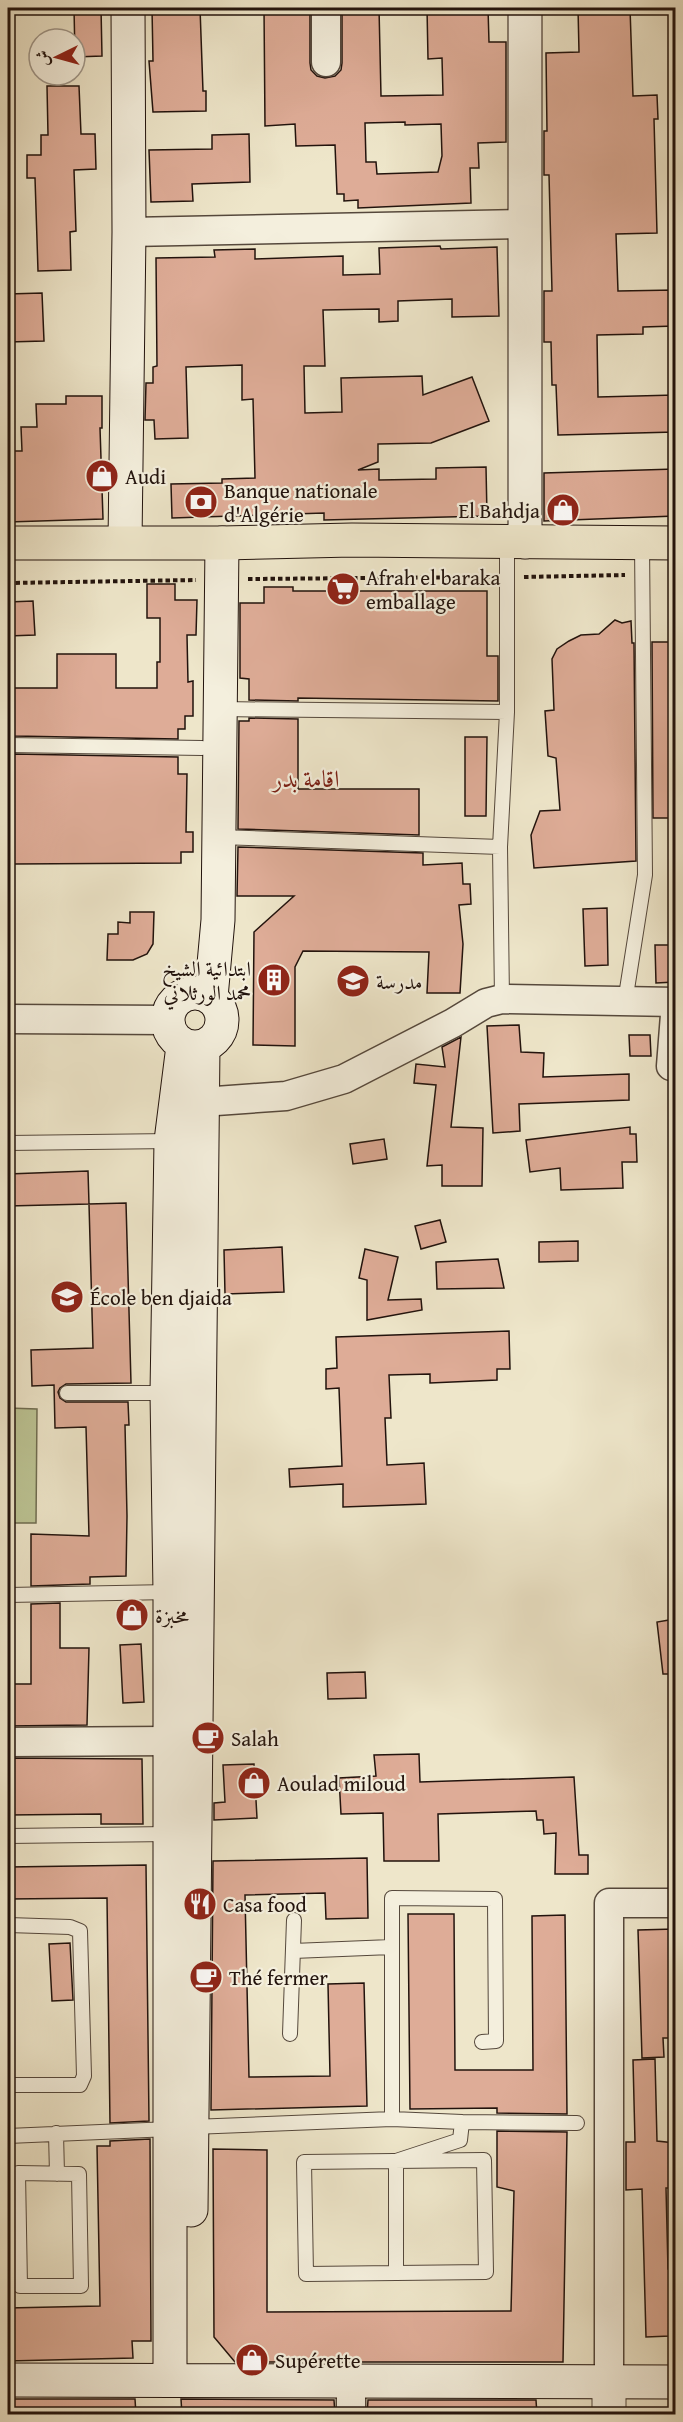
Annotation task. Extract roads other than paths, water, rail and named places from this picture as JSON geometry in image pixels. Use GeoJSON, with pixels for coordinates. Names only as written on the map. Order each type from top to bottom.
{"type":"FeatureCollection","features":[{"type":"Feature","properties":{"kind":"main road"},"geometry":{"type":"LineString","coordinates":[[125,542],[129,232],[128,8]]}},
{"type":"Feature","properties":{"kind":"main road"},"geometry":{"type":"LineString","coordinates":[[516,542],[525,224],[525,8]]}},
{"type":"Feature","properties":{"kind":"main road"},"geometry":{"type":"LineString","coordinates":[[15,547],[125,542],[352,540],[675,543]]}},
{"type":"Feature","properties":{"kind":"main road"},"geometry":{"type":"LineString","coordinates":[[202,995],[218,920],[220,709],[213,543]]}},
{"type":"Feature","properties":{"kind":"main road"},"geometry":{"type":"LineString","coordinates":[[202,995],[200,920],[202,748],[213,580]]}},
{"type":"Feature","properties":{"kind":"main road"},"geometry":{"type":"LineString","coordinates":[[179,2380],[181,2128],[202,1102],[184,1037],[172,1005],[184,994],[202,995],[222,1011],[223,1020],[217,1036],[184,1037]]}},
{"type":"Feature","properties":{"kind":"main road"},"geometry":{"type":"LineString","coordinates":[[181,2128],[169,1834],[170,1592],[167,1394],[171,1141],[184,1037]]}},
{"type":"Feature","properties":{"kind":"main road"},"geometry":{"type":"LineString","coordinates":[[8,2380],[675,2382]]}},
{"type":"Feature","properties":{"kind":"main road"},"geometry":{"type":"LineString","coordinates":[[609,2415],[620,2381]]}},
{"type":"Feature","properties":{"kind":"main road"},"geometry":{"type":"LineString","coordinates":[[620,2381],[632,2415]]}},
{"type":"Feature","properties":{"kind":"street"},"geometry":{"type":"LineString","coordinates":[[326,8],[326,62]]}},
{"type":"Feature","properties":{"kind":"street"},"geometry":{"type":"LineString","coordinates":[[129,232],[525,224]]}},
{"type":"Feature","properties":{"kind":"street"},"geometry":{"type":"LineString","coordinates":[[202,1102],[286,1096],[344,1079],[453,1023],[486,1003],[502,999],[675,1002],[671,1066]]}},
{"type":"Feature","properties":{"kind":"street"},"geometry":{"type":"LineString","coordinates":[[8,1019],[184,1037]]}},
{"type":"Feature","properties":{"kind":"street"},"geometry":{"type":"LineString","coordinates":[[8,1743],[169,1741]]}},
{"type":"Feature","properties":{"kind":"street"},"geometry":{"type":"LineString","coordinates":[[620,2381],[609,1903],[675,1904]]}},
{"type":"Feature","properties":{"kind":"street"},"geometry":{"type":"LineString","coordinates":[[351,2380],[351,2415]]}},
{"type":"Feature","properties":{"kind":"lane"},"geometry":{"type":"LineString","coordinates":[[502,999],[500,847],[507,712],[507,577],[516,542]]}},
{"type":"Feature","properties":{"kind":"lane"},"geometry":{"type":"LineString","coordinates":[[625,1002],[645,874],[642,543]]}},
{"type":"Feature","properties":{"kind":"lane"},"geometry":{"type":"LineString","coordinates":[[220,709],[507,712]]}},
{"type":"Feature","properties":{"kind":"lane"},"geometry":{"type":"LineString","coordinates":[[8,745],[202,748]]}},
{"type":"Feature","properties":{"kind":"lane"},"geometry":{"type":"LineString","coordinates":[[219,837],[500,847]]}},
{"type":"Feature","properties":{"kind":"lane"},"geometry":{"type":"LineString","coordinates":[[8,1143],[171,1141]]}},
{"type":"Feature","properties":{"kind":"lane"},"geometry":{"type":"LineString","coordinates":[[67,1393],[167,1394]]}},
{"type":"Feature","properties":{"kind":"lane"},"geometry":{"type":"LineString","coordinates":[[8,1595],[170,1592]]}},
{"type":"Feature","properties":{"kind":"lane"},"geometry":{"type":"LineString","coordinates":[[8,1836],[169,1834]]}},
{"type":"Feature","properties":{"kind":"lane"},"geometry":{"type":"LineString","coordinates":[[392,2119],[392,1898],[495,1899],[496,2041],[482,2042]]}},
{"type":"Feature","properties":{"kind":"lane"},"geometry":{"type":"LineString","coordinates":[[290,2034],[294,1920]]}},
{"type":"Feature","properties":{"kind":"lane"},"geometry":{"type":"LineString","coordinates":[[8,1925],[70,1927],[80,1932],[84,2076],[80,2085],[8,2085]]}},
{"type":"Feature","properties":{"kind":"lane"},"geometry":{"type":"LineString","coordinates":[[293,1951],[391,1947]]}},
{"type":"Feature","properties":{"kind":"lane"},"geometry":{"type":"LineString","coordinates":[[8,2136],[392,2119],[577,2123]]}},
{"type":"Feature","properties":{"kind":"lane"},"geometry":{"type":"LineString","coordinates":[[396,2161],[460,2140],[462,2122]]}},
{"type":"Feature","properties":{"kind":"lane"},"geometry":{"type":"LineString","coordinates":[[56,2133],[57,2174]]}},
{"type":"Feature","properties":{"kind":"lane"},"geometry":{"type":"LineString","coordinates":[[484,2160],[486,2271],[396,2273],[306,2274],[304,2162],[484,2160]]}},
{"type":"Feature","properties":{"kind":"lane"},"geometry":{"type":"LineString","coordinates":[[396,2161],[396,2273]]}},
{"type":"Feature","properties":{"kind":"lane"},"geometry":{"type":"LineString","coordinates":[[18,2173],[57,2174],[79,2174],[81,2286],[20,2286],[18,2173]]}},
{"type":"Feature","properties":{"kind":"place","name":"Audi"},"geometry":{"type":"Point","coordinates":[102,476]}},
{"type":"Feature","properties":{"kind":"place","name":"Banque nationale d'Algérie"},"geometry":{"type":"Point","coordinates":[201,502]}},
{"type":"Feature","properties":{"kind":"place","name":"El Bahdja"},"geometry":{"type":"Point","coordinates":[563,510]}},
{"type":"Feature","properties":{"kind":"place","name":"Afrah el baraka emballage"},"geometry":{"type":"Point","coordinates":[343,589]}},
{"type":"Feature","properties":{"kind":"place","name":"ابتدائية الشيخ محمد الورثلاني"},"geometry":{"type":"Point","coordinates":[274,980]}},
{"type":"Feature","properties":{"kind":"place","name":"مدرسة"},"geometry":{"type":"Point","coordinates":[353,981]}},
{"type":"Feature","properties":{"kind":"place","name":"École ben djaida"},"geometry":{"type":"Point","coordinates":[67,1297]}},
{"type":"Feature","properties":{"kind":"place","name":"مخبزة"},"geometry":{"type":"Point","coordinates":[132,1615]}},
{"type":"Feature","properties":{"kind":"place","name":"Salah"},"geometry":{"type":"Point","coordinates":[208,1738]}},
{"type":"Feature","properties":{"kind":"place","name":"Aoulad miloud"},"geometry":{"type":"Point","coordinates":[254,1783]}},
{"type":"Feature","properties":{"kind":"place","name":"Casa food"},"geometry":{"type":"Point","coordinates":[200,1904]}},
{"type":"Feature","properties":{"kind":"place","name":"Thé fermer"},"geometry":{"type":"Point","coordinates":[206,1977]}},
{"type":"Feature","properties":{"kind":"place","name":"Supérette"},"geometry":{"type":"Point","coordinates":[252,2360]}},
{"type":"Feature","properties":{"kind":"district","name":"اقامة بدر"},"geometry":{"type":"Point","coordinates":[306,778]}}]}
